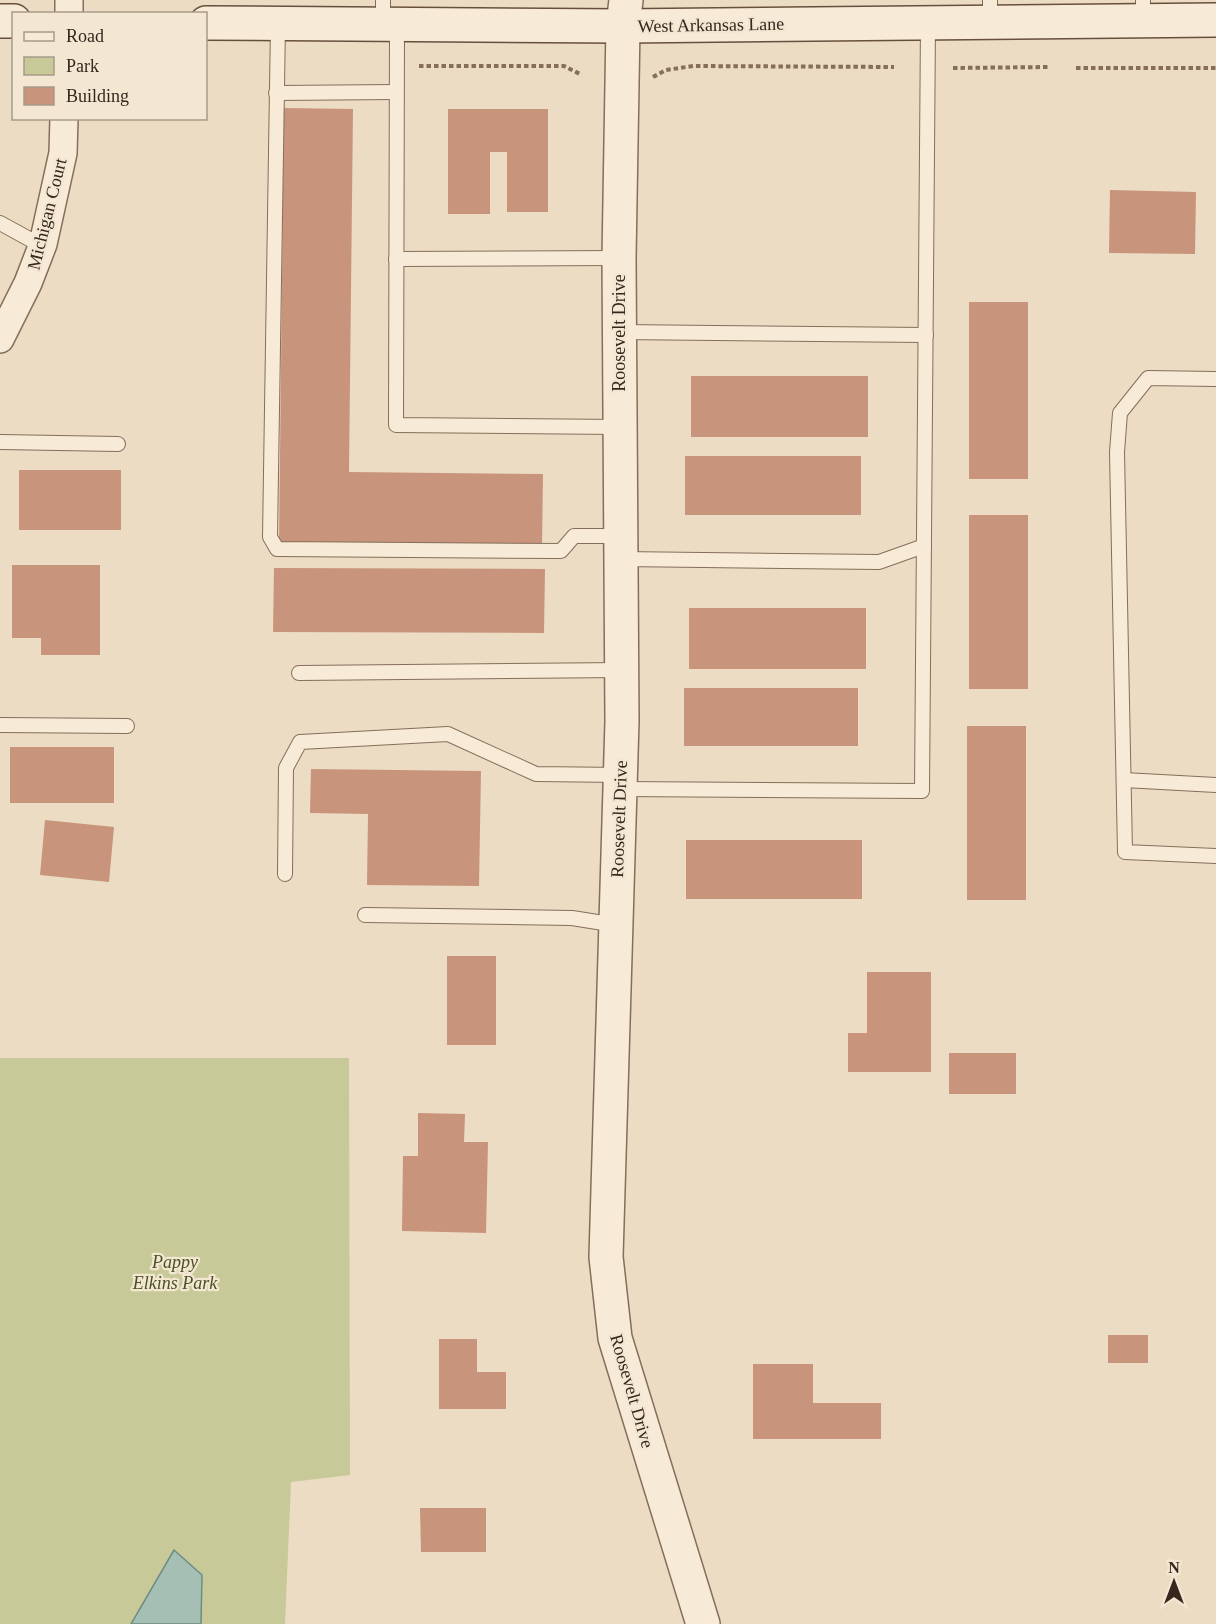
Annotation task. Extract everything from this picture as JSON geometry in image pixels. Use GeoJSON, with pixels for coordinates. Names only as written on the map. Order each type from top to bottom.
{"type":"FeatureCollection","features":[{"type":"Feature","properties":{"kind":"street","name":"West Arkansas Lane"},"geometry":{"type":"LineString","coordinates":[[207,23],[278,24],[388,16],[625,13],[928,23],[990,11],[1143,11],[1216,20]]}},
{"type":"Feature","properties":{"kind":"street","name":"Roosevelt Drive"},"geometry":{"type":"LineString","coordinates":[[625,13],[619,258],[622,670],[606,1257],[615,1338],[703,1624]]}},
{"type":"Feature","properties":{"kind":"street","name":"Michigan Court"},"geometry":{"type":"LineString","coordinates":[[0,339],[28,284],[42,246],[63,153],[64,120]]}},
{"type":"Feature","properties":{"kind":"lane"},"geometry":{"type":"LineString","coordinates":[[388,16],[396,92],[396,425],[620,427]]}},
{"type":"Feature","properties":{"kind":"lane"},"geometry":{"type":"LineString","coordinates":[[285,874],[285,768],[300,742],[448,734],[536,774],[620,782],[922,791],[928,23]]}},
{"type":"Feature","properties":{"kind":"lane"},"geometry":{"type":"LineString","coordinates":[[278,24],[270,537],[277,549],[561,551],[574,536],[621,548],[879,562],[924,546]]}},
{"type":"Feature","properties":{"kind":"lane"},"geometry":{"type":"LineString","coordinates":[[276,93],[396,92]]}},
{"type":"Feature","properties":{"kind":"lane"},"geometry":{"type":"LineString","coordinates":[[0,223],[42,246]]}},
{"type":"Feature","properties":{"kind":"lane"},"geometry":{"type":"LineString","coordinates":[[396,259],[619,258]]}},
{"type":"Feature","properties":{"kind":"lane"},"geometry":{"type":"LineString","coordinates":[[619,332],[926,335]]}},
{"type":"Feature","properties":{"kind":"lane"},"geometry":{"type":"LineString","coordinates":[[1216,380],[1148,378],[1120,413],[1117,452],[1125,852],[1216,856]]}},
{"type":"Feature","properties":{"kind":"lane"},"geometry":{"type":"LineString","coordinates":[[0,442],[118,444]]}},
{"type":"Feature","properties":{"kind":"lane"},"geometry":{"type":"LineString","coordinates":[[299,673],[622,670]]}},
{"type":"Feature","properties":{"kind":"lane"},"geometry":{"type":"LineString","coordinates":[[0,725],[127,726]]}},
{"type":"Feature","properties":{"kind":"lane"},"geometry":{"type":"LineString","coordinates":[[1124,780],[1216,785]]}},
{"type":"Feature","properties":{"kind":"lane"},"geometry":{"type":"LineString","coordinates":[[365,915],[572,918],[616,925]]}},
{"type":"Feature","properties":{"kind":"path"},"geometry":{"type":"LineString","coordinates":[[418,66],[564,66],[582,75]]}},
{"type":"Feature","properties":{"kind":"path"},"geometry":{"type":"LineString","coordinates":[[666,70],[693,66],[894,67]]}},
{"type":"Feature","properties":{"kind":"path"},"geometry":{"type":"LineString","coordinates":[[953,68],[1049,67]]}},
{"type":"Feature","properties":{"kind":"path"},"geometry":{"type":"LineString","coordinates":[[1076,68],[1216,68]]}},
{"type":"Feature","properties":{"kind":"green space","name":"Pappy Elkins Park"},"geometry":{"type":"Polygon","coordinates":[[[0,1058],[349,1058],[350,1475],[291,1482],[285,1624],[0,1624],[0,1058]]]}},
{"type":"Feature","properties":{"kind":"shaded area"},"geometry":{"type":"Polygon","coordinates":[[[174,1550],[202,1575],[201,1624],[131,1624],[174,1550]]]}},
{"type":"Feature","properties":{"kind":"building"},"geometry":{"type":"Polygon","coordinates":[[[284,108],[353,109],[349,472],[543,474],[542,546],[279,543],[284,108]]]}},
{"type":"Feature","properties":{"kind":"building"},"geometry":{"type":"Polygon","coordinates":[[[448,109],[548,109],[548,212],[507,212],[507,152],[490,152],[490,214],[448,214],[448,109]]]}},
{"type":"Feature","properties":{"kind":"building"},"geometry":{"type":"Polygon","coordinates":[[[1110,190],[1196,192],[1195,254],[1109,253],[1110,190]]]}},
{"type":"Feature","properties":{"kind":"building"},"geometry":{"type":"Polygon","coordinates":[[[969,302],[1028,302],[1028,479],[969,479],[969,302]]]}},
{"type":"Feature","properties":{"kind":"building"},"geometry":{"type":"Polygon","coordinates":[[[691,376],[868,376],[868,437],[691,437],[691,376]]]}},
{"type":"Feature","properties":{"kind":"building"},"geometry":{"type":"Polygon","coordinates":[[[685,456],[861,456],[861,515],[685,515],[685,456]]]}},
{"type":"Feature","properties":{"kind":"building"},"geometry":{"type":"Polygon","coordinates":[[[19,470],[121,470],[121,530],[19,530],[19,470]]]}},
{"type":"Feature","properties":{"kind":"building"},"geometry":{"type":"Polygon","coordinates":[[[969,515],[1028,515],[1028,689],[969,689],[969,515]]]}},
{"type":"Feature","properties":{"kind":"building"},"geometry":{"type":"Polygon","coordinates":[[[12,565],[100,565],[100,655],[41,655],[41,638],[12,638],[12,565]]]}},
{"type":"Feature","properties":{"kind":"building"},"geometry":{"type":"Polygon","coordinates":[[[274,568],[545,569],[544,633],[273,632],[274,568]]]}},
{"type":"Feature","properties":{"kind":"building"},"geometry":{"type":"Polygon","coordinates":[[[689,608],[866,608],[866,669],[689,669],[689,608]]]}},
{"type":"Feature","properties":{"kind":"building"},"geometry":{"type":"Polygon","coordinates":[[[684,688],[858,688],[858,746],[684,746],[684,688]]]}},
{"type":"Feature","properties":{"kind":"building"},"geometry":{"type":"Polygon","coordinates":[[[967,726],[1026,726],[1026,900],[967,900],[967,726]]]}},
{"type":"Feature","properties":{"kind":"building"},"geometry":{"type":"Polygon","coordinates":[[[10,747],[114,747],[114,803],[10,803],[10,747]]]}},
{"type":"Feature","properties":{"kind":"building"},"geometry":{"type":"Polygon","coordinates":[[[311,769],[481,771],[479,886],[367,885],[368,814],[310,813],[311,769]]]}},
{"type":"Feature","properties":{"kind":"building"},"geometry":{"type":"Polygon","coordinates":[[[45,820],[114,827],[109,882],[40,875],[45,820]]]}},
{"type":"Feature","properties":{"kind":"building"},"geometry":{"type":"Polygon","coordinates":[[[686,840],[862,840],[862,899],[686,899],[686,840]]]}},
{"type":"Feature","properties":{"kind":"building"},"geometry":{"type":"Polygon","coordinates":[[[447,956],[496,956],[496,1045],[447,1045],[447,956]]]}},
{"type":"Feature","properties":{"kind":"building"},"geometry":{"type":"Polygon","coordinates":[[[867,972],[931,972],[931,1072],[848,1072],[848,1033],[867,1033],[867,972]]]}},
{"type":"Feature","properties":{"kind":"building"},"geometry":{"type":"Polygon","coordinates":[[[949,1053],[1016,1053],[1016,1094],[949,1094],[949,1053]]]}},
{"type":"Feature","properties":{"kind":"building"},"geometry":{"type":"Polygon","coordinates":[[[418,1113],[465,1114],[464,1142],[488,1142],[486,1233],[402,1231],[403,1156],[418,1156],[418,1113]]]}},
{"type":"Feature","properties":{"kind":"building"},"geometry":{"type":"Polygon","coordinates":[[[1108,1335],[1148,1335],[1148,1363],[1108,1363],[1108,1335]]]}},
{"type":"Feature","properties":{"kind":"building"},"geometry":{"type":"Polygon","coordinates":[[[439,1339],[477,1339],[477,1372],[506,1372],[506,1409],[439,1409],[439,1339]]]}},
{"type":"Feature","properties":{"kind":"building"},"geometry":{"type":"Polygon","coordinates":[[[753,1364],[813,1364],[813,1403],[881,1403],[881,1439],[753,1439],[753,1364]]]}},
{"type":"Feature","properties":{"kind":"building"},"geometry":{"type":"Polygon","coordinates":[[[420,1508],[486,1508],[486,1552],[421,1552],[420,1508]]]}}]}
